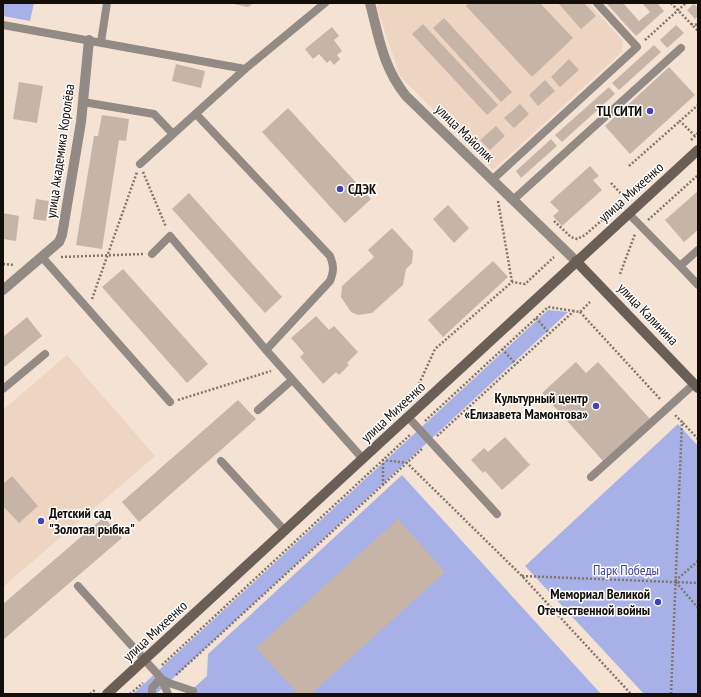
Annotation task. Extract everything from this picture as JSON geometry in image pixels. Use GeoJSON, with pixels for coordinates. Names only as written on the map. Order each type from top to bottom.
{"type":"FeatureCollection","features":[{"type":"Feature","properties":{"kind":"street","name":"улица Майолик"},"geometry":{"type":"LineString","coordinates":[[370,3],[387,68],[395,82],[406,96],[576,261]]}},
{"type":"Feature","properties":{"kind":"street","name":"улица Академика Королёва"},"geometry":{"type":"LineString","coordinates":[[3,290],[59,242],[62,235],[83,102],[89,40]]}},
{"type":"Feature","properties":{"kind":"street","name":"улица Михеенко"},"geometry":{"type":"LineString","coordinates":[[107,694],[698,150]]}},
{"type":"Feature","properties":{"kind":"street","name":"улица Калинина"},"geometry":{"type":"LineString","coordinates":[[576,261],[696,386]]}},
{"type":"Feature","properties":{"kind":"lane"},"geometry":{"type":"LineString","coordinates":[[101,42],[107,3]]}},
{"type":"Feature","properties":{"kind":"lane"},"geometry":{"type":"LineString","coordinates":[[140,164],[245,69],[325,3]]}},
{"type":"Feature","properties":{"kind":"lane"},"geometry":{"type":"LineString","coordinates":[[492,180],[637,47],[597,3]]}},
{"type":"Feature","properties":{"kind":"lane"},"geometry":{"type":"LineString","coordinates":[[3,25],[245,69]]}},
{"type":"Feature","properties":{"kind":"lane"},"geometry":{"type":"LineString","coordinates":[[513,200],[680,48]]}},
{"type":"Feature","properties":{"kind":"lane"},"geometry":{"type":"LineString","coordinates":[[83,102],[154,114],[173,134]]}},
{"type":"Feature","properties":{"kind":"lane"},"geometry":{"type":"LineString","coordinates":[[196,114],[330,256],[334,264],[330,281],[266,350]]}},
{"type":"Feature","properties":{"kind":"lane"},"geometry":{"type":"LineString","coordinates":[[592,129],[598,136]]}},
{"type":"Feature","properties":{"kind":"lane"},"geometry":{"type":"LineString","coordinates":[[530,185],[536,191]]}},
{"type":"Feature","properties":{"kind":"lane"},"geometry":{"type":"LineString","coordinates":[[628,213],[698,285]]}},
{"type":"Feature","properties":{"kind":"lane"},"geometry":{"type":"LineString","coordinates":[[152,254],[170,236],[281,368],[363,459]]}},
{"type":"Feature","properties":{"kind":"lane"},"geometry":{"type":"LineString","coordinates":[[680,266],[698,250]]}},
{"type":"Feature","properties":{"kind":"lane"},"geometry":{"type":"LineString","coordinates":[[42,257],[170,402]]}},
{"type":"Feature","properties":{"kind":"lane"},"geometry":{"type":"LineString","coordinates":[[3,389],[45,354]]}},
{"type":"Feature","properties":{"kind":"lane"},"geometry":{"type":"LineString","coordinates":[[258,410],[292,380]]}},
{"type":"Feature","properties":{"kind":"lane"},"geometry":{"type":"LineString","coordinates":[[591,477],[668,407],[696,386]]}},
{"type":"Feature","properties":{"kind":"lane"},"geometry":{"type":"LineString","coordinates":[[408,417],[497,514]]}},
{"type":"Feature","properties":{"kind":"lane"},"geometry":{"type":"LineString","coordinates":[[221,461],[284,531]]}},
{"type":"Feature","properties":{"kind":"lane"},"geometry":{"type":"LineString","coordinates":[[78,586],[155,671],[165,680],[193,691]]}},
{"type":"Feature","properties":{"kind":"lane"},"geometry":{"type":"LineString","coordinates":[[152,694],[152,688],[165,680]]}},
{"type":"Feature","properties":{"kind":"lane"},"geometry":{"type":"LineString","coordinates":[[165,680],[168,694]]}},
{"type":"Feature","properties":{"kind":"path"},"geometry":{"type":"LineString","coordinates":[[671,3],[698,31]]}},
{"type":"Feature","properties":{"kind":"path"},"geometry":{"type":"LineString","coordinates":[[637,47],[686,3]]}},
{"type":"Feature","properties":{"kind":"path"},"geometry":{"type":"LineString","coordinates":[[691,24],[698,25]]}},
{"type":"Feature","properties":{"kind":"path"},"geometry":{"type":"LineString","coordinates":[[630,166],[698,105]]}},
{"type":"Feature","properties":{"kind":"path"},"geometry":{"type":"LineString","coordinates":[[680,121],[695,136]]}},
{"type":"Feature","properties":{"kind":"path"},"geometry":{"type":"LineString","coordinates":[[689,141],[698,133]]}},
{"type":"Feature","properties":{"kind":"path"},"geometry":{"type":"LineString","coordinates":[[140,164],[170,236]]}},
{"type":"Feature","properties":{"kind":"path"},"geometry":{"type":"LineString","coordinates":[[88,310],[140,164]]}},
{"type":"Feature","properties":{"kind":"path"},"geometry":{"type":"LineString","coordinates":[[620,274],[636,232],[698,175]]}},
{"type":"Feature","properties":{"kind":"path"},"geometry":{"type":"LineString","coordinates":[[611,183],[626,198]]}},
{"type":"Feature","properties":{"kind":"path"},"geometry":{"type":"LineString","coordinates":[[549,217],[571,237],[577,239],[585,235],[643,183]]}},
{"type":"Feature","properties":{"kind":"path"},"geometry":{"type":"LineString","coordinates":[[498,201],[512,282]]}},
{"type":"Feature","properties":{"kind":"path"},"geometry":{"type":"LineString","coordinates":[[42,257],[152,254]]}},
{"type":"Feature","properties":{"kind":"path"},"geometry":{"type":"LineString","coordinates":[[414,396],[435,349],[512,282],[525,284],[554,257]]}},
{"type":"Feature","properties":{"kind":"path"},"geometry":{"type":"LineString","coordinates":[[580,312],[590,302]]}},
{"type":"Feature","properties":{"kind":"path"},"geometry":{"type":"LineString","coordinates":[[130,694],[548,307],[580,312],[698,439]]}},
{"type":"Feature","properties":{"kind":"path"},"geometry":{"type":"LineString","coordinates":[[165,680],[383,485],[574,310]]}},
{"type":"Feature","properties":{"kind":"path"},"geometry":{"type":"LineString","coordinates":[[536,318],[549,333]]}},
{"type":"Feature","properties":{"kind":"path"},"geometry":{"type":"LineString","coordinates":[[502,349],[516,364]]}},
{"type":"Feature","properties":{"kind":"path"},"geometry":{"type":"LineString","coordinates":[[170,402],[281,368]]}},
{"type":"Feature","properties":{"kind":"path"},"geometry":{"type":"LineString","coordinates":[[672,694],[682,422]]}},
{"type":"Feature","properties":{"kind":"path"},"geometry":{"type":"LineString","coordinates":[[383,460],[407,463],[522,576],[631,694]]}},
{"type":"Feature","properties":{"kind":"path"},"geometry":{"type":"LineString","coordinates":[[383,460],[383,485]]}},
{"type":"Feature","properties":{"kind":"path"},"geometry":{"type":"LineString","coordinates":[[676,581],[698,561]]}},
{"type":"Feature","properties":{"kind":"path"},"geometry":{"type":"LineString","coordinates":[[522,576],[698,583]]}},
{"type":"Feature","properties":{"kind":"path"},"geometry":{"type":"LineString","coordinates":[[676,581],[698,608]]}},
{"type":"Feature","properties":{"kind":"path"},"geometry":{"type":"LineString","coordinates":[[90,694],[102,684]]}},
{"type":"Feature","properties":{"kind":"shaded area"},"geometry":{"type":"Polygon","coordinates":[[[378,3],[589,3],[623,41],[622,52],[493,170],[400,76],[377,8],[378,3]]]}},
{"type":"Feature","properties":{"kind":"shaded area","name":"Детский сад \"Золотая рыбка\""},"geometry":{"type":"Polygon","coordinates":[[[67,355],[155,456],[3,587],[3,410],[67,355]]]}},
{"type":"Feature","properties":{"kind":"green space"},"geometry":{"type":"Polygon","coordinates":[[[3,3],[34,3],[30,21],[3,16],[3,3]]]}},
{"type":"Feature","properties":{"kind":"green space"},"geometry":{"type":"Polygon","coordinates":[[[548,310],[568,312],[156,694],[133,694],[548,310]]]}},
{"type":"Feature","properties":{"kind":"green space","name":"Парк Победы"},"geometry":{"type":"Polygon","coordinates":[[[678,424],[698,446],[698,694],[644,694],[525,566],[678,424]]]}},
{"type":"Feature","properties":{"kind":"green space"},"geometry":{"type":"Polygon","coordinates":[[[402,475],[601,694],[187,694],[207,676],[208,654],[402,475]]]}},
{"type":"Feature","properties":{"kind":"building"},"geometry":{"type":"Polygon","coordinates":[[[229,3],[254,3],[248,7],[229,3]]]}},
{"type":"Feature","properties":{"kind":"building"},"geometry":{"type":"Polygon","coordinates":[[[469,3],[540,3],[573,38],[532,77],[466,6],[469,3]]]}},
{"type":"Feature","properties":{"kind":"building"},"geometry":{"type":"Polygon","coordinates":[[[558,3],[584,3],[596,16],[581,29],[558,3]]]}},
{"type":"Feature","properties":{"kind":"building"},"geometry":{"type":"Polygon","coordinates":[[[606,3],[623,3],[639,21],[650,12],[642,3],[657,3],[664,11],[636,36],[606,3]]]}},
{"type":"Feature","properties":{"kind":"building"},"geometry":{"type":"Polygon","coordinates":[[[694,4],[698,8],[698,16],[695,19],[687,10],[694,4]]]}},
{"type":"Feature","properties":{"kind":"building"},"geometry":{"type":"Polygon","coordinates":[[[444,18],[512,92],[501,102],[433,28],[444,18]]]}},
{"type":"Feature","properties":{"kind":"building"},"geometry":{"type":"Polygon","coordinates":[[[423,24],[498,105],[487,115],[412,34],[423,24]]]}},
{"type":"Feature","properties":{"kind":"building"},"geometry":{"type":"Polygon","coordinates":[[[676,25],[684,33],[667,48],[660,40],[676,25]]]}},
{"type":"Feature","properties":{"kind":"building"},"geometry":{"type":"Polygon","coordinates":[[[332,27],[339,36],[334,40],[342,51],[337,55],[340,59],[334,65],[330,60],[327,63],[319,54],[313,59],[305,49],[332,27]]]}},
{"type":"Feature","properties":{"kind":"building"},"geometry":{"type":"Polygon","coordinates":[[[654,45],[661,52],[619,90],[612,83],[654,45]]]}},
{"type":"Feature","properties":{"kind":"building"},"geometry":{"type":"Polygon","coordinates":[[[569,59],[579,70],[560,87],[551,77],[569,59]]]}},
{"type":"Feature","properties":{"kind":"building"},"geometry":{"type":"Polygon","coordinates":[[[176,64],[205,71],[201,88],[172,81],[176,64]]]}},
{"type":"Feature","properties":{"kind":"building","name":"ТЦ СИТИ"},"geometry":{"type":"Polygon","coordinates":[[[669,67],[695,95],[630,154],[605,126],[669,67]]]}},
{"type":"Feature","properties":{"kind":"building"},"geometry":{"type":"Polygon","coordinates":[[[545,80],[555,91],[538,106],[529,95],[545,80]]]}},
{"type":"Feature","properties":{"kind":"building"},"geometry":{"type":"Polygon","coordinates":[[[19,82],[43,86],[37,123],[13,119],[19,82]]]}},
{"type":"Feature","properties":{"kind":"building"},"geometry":{"type":"Polygon","coordinates":[[[609,87],[615,94],[562,142],[555,135],[609,87]]]}},
{"type":"Feature","properties":{"kind":"building"},"geometry":{"type":"Polygon","coordinates":[[[520,104],[529,114],[514,128],[504,118],[520,104]]]}},
{"type":"Feature","properties":{"kind":"building"},"geometry":{"type":"Polygon","coordinates":[[[288,108],[371,199],[345,223],[262,132],[288,108]]]}},
{"type":"Feature","properties":{"kind":"building"},"geometry":{"type":"Polygon","coordinates":[[[102,115],[129,119],[126,141],[119,140],[102,249],[76,245],[94,136],[98,136],[102,115]]]}},
{"type":"Feature","properties":{"kind":"building"},"geometry":{"type":"Polygon","coordinates":[[[496,126],[505,136],[490,150],[480,140],[496,126]]]}},
{"type":"Feature","properties":{"kind":"building"},"geometry":{"type":"Polygon","coordinates":[[[551,139],[557,146],[521,178],[516,171],[551,139]]]}},
{"type":"Feature","properties":{"kind":"building"},"geometry":{"type":"Polygon","coordinates":[[[590,166],[599,176],[593,180],[602,190],[562,226],[553,216],[559,211],[550,202],[590,166]]]}},
{"type":"Feature","properties":{"kind":"building"},"geometry":{"type":"Polygon","coordinates":[[[698,191],[698,230],[684,242],[665,220],[698,191]]]}},
{"type":"Feature","properties":{"kind":"building"},"geometry":{"type":"Polygon","coordinates":[[[189,193],[282,297],[265,313],[172,209],[189,193]]]}},
{"type":"Feature","properties":{"kind":"building"},"geometry":{"type":"Polygon","coordinates":[[[36,199],[49,201],[46,221],[33,219],[36,199]]]}},
{"type":"Feature","properties":{"kind":"building"},"geometry":{"type":"Polygon","coordinates":[[[448,205],[469,228],[454,243],[433,219],[448,205]]]}},
{"type":"Feature","properties":{"kind":"building"},"geometry":{"type":"Polygon","coordinates":[[[3,213],[19,216],[16,241],[3,239],[3,213]]]}},
{"type":"Feature","properties":{"kind":"building"},"geometry":{"type":"Polygon","coordinates":[[[392,228],[413,251],[412,263],[406,269],[403,285],[372,313],[358,315],[351,312],[341,297],[342,286],[374,257],[368,250],[392,228]]]}},
{"type":"Feature","properties":{"kind":"building"},"geometry":{"type":"Polygon","coordinates":[[[493,261],[508,277],[443,337],[428,320],[493,261]]]}},
{"type":"Feature","properties":{"kind":"building"},"geometry":{"type":"Polygon","coordinates":[[[123,269],[208,364],[187,383],[102,287],[123,269]]]}},
{"type":"Feature","properties":{"kind":"building"},"geometry":{"type":"Polygon","coordinates":[[[316,316],[329,330],[334,326],[358,352],[347,363],[349,365],[339,375],[336,372],[323,384],[300,357],[304,353],[291,338],[316,316]]]}},
{"type":"Feature","properties":{"kind":"building"},"geometry":{"type":"Polygon","coordinates":[[[27,317],[42,336],[3,368],[3,337],[27,317]]]}},
{"type":"Feature","properties":{"kind":"building","name":"Культурный центр «Елизавета Мамонтова»"},"geometry":{"type":"Polygon","coordinates":[[[576,362],[586,373],[598,362],[650,419],[603,461],[542,393],[576,362]]]}},
{"type":"Feature","properties":{"kind":"building"},"geometry":{"type":"Polygon","coordinates":[[[238,400],[256,419],[139,522],[122,502],[238,400]]]}},
{"type":"Feature","properties":{"kind":"building"},"geometry":{"type":"Polygon","coordinates":[[[505,437],[530,465],[502,490],[485,471],[483,473],[471,460],[484,448],[488,452],[505,437]]]}},
{"type":"Feature","properties":{"kind":"building"},"geometry":{"type":"Polygon","coordinates":[[[12,476],[38,506],[19,523],[3,506],[3,484],[12,476]]]}},
{"type":"Feature","properties":{"kind":"building"},"geometry":{"type":"Polygon","coordinates":[[[104,517],[122,538],[3,640],[3,604],[104,517]]]}},
{"type":"Feature","properties":{"kind":"building"},"geometry":{"type":"Polygon","coordinates":[[[398,519],[445,572],[311,694],[298,694],[256,648],[398,519]]]}},
{"type":"Feature","properties":{"kind":"place","name":"ТЦ СИТИ"},"geometry":{"type":"Point","coordinates":[650,111]}},
{"type":"Feature","properties":{"kind":"place","name":"СДЭК"},"geometry":{"type":"Point","coordinates":[340,189]}},
{"type":"Feature","properties":{"kind":"place","name":"Культурный центр «Елизавета Мамонтова»"},"geometry":{"type":"Point","coordinates":[596,406]}},
{"type":"Feature","properties":{"kind":"place","name":"Детский сад \"Золотая рыбка\""},"geometry":{"type":"Point","coordinates":[41,521]}},
{"type":"Feature","properties":{"kind":"place","name":"Мемориал Великой Отечественной войны"},"geometry":{"type":"Point","coordinates":[658,602]}}]}
